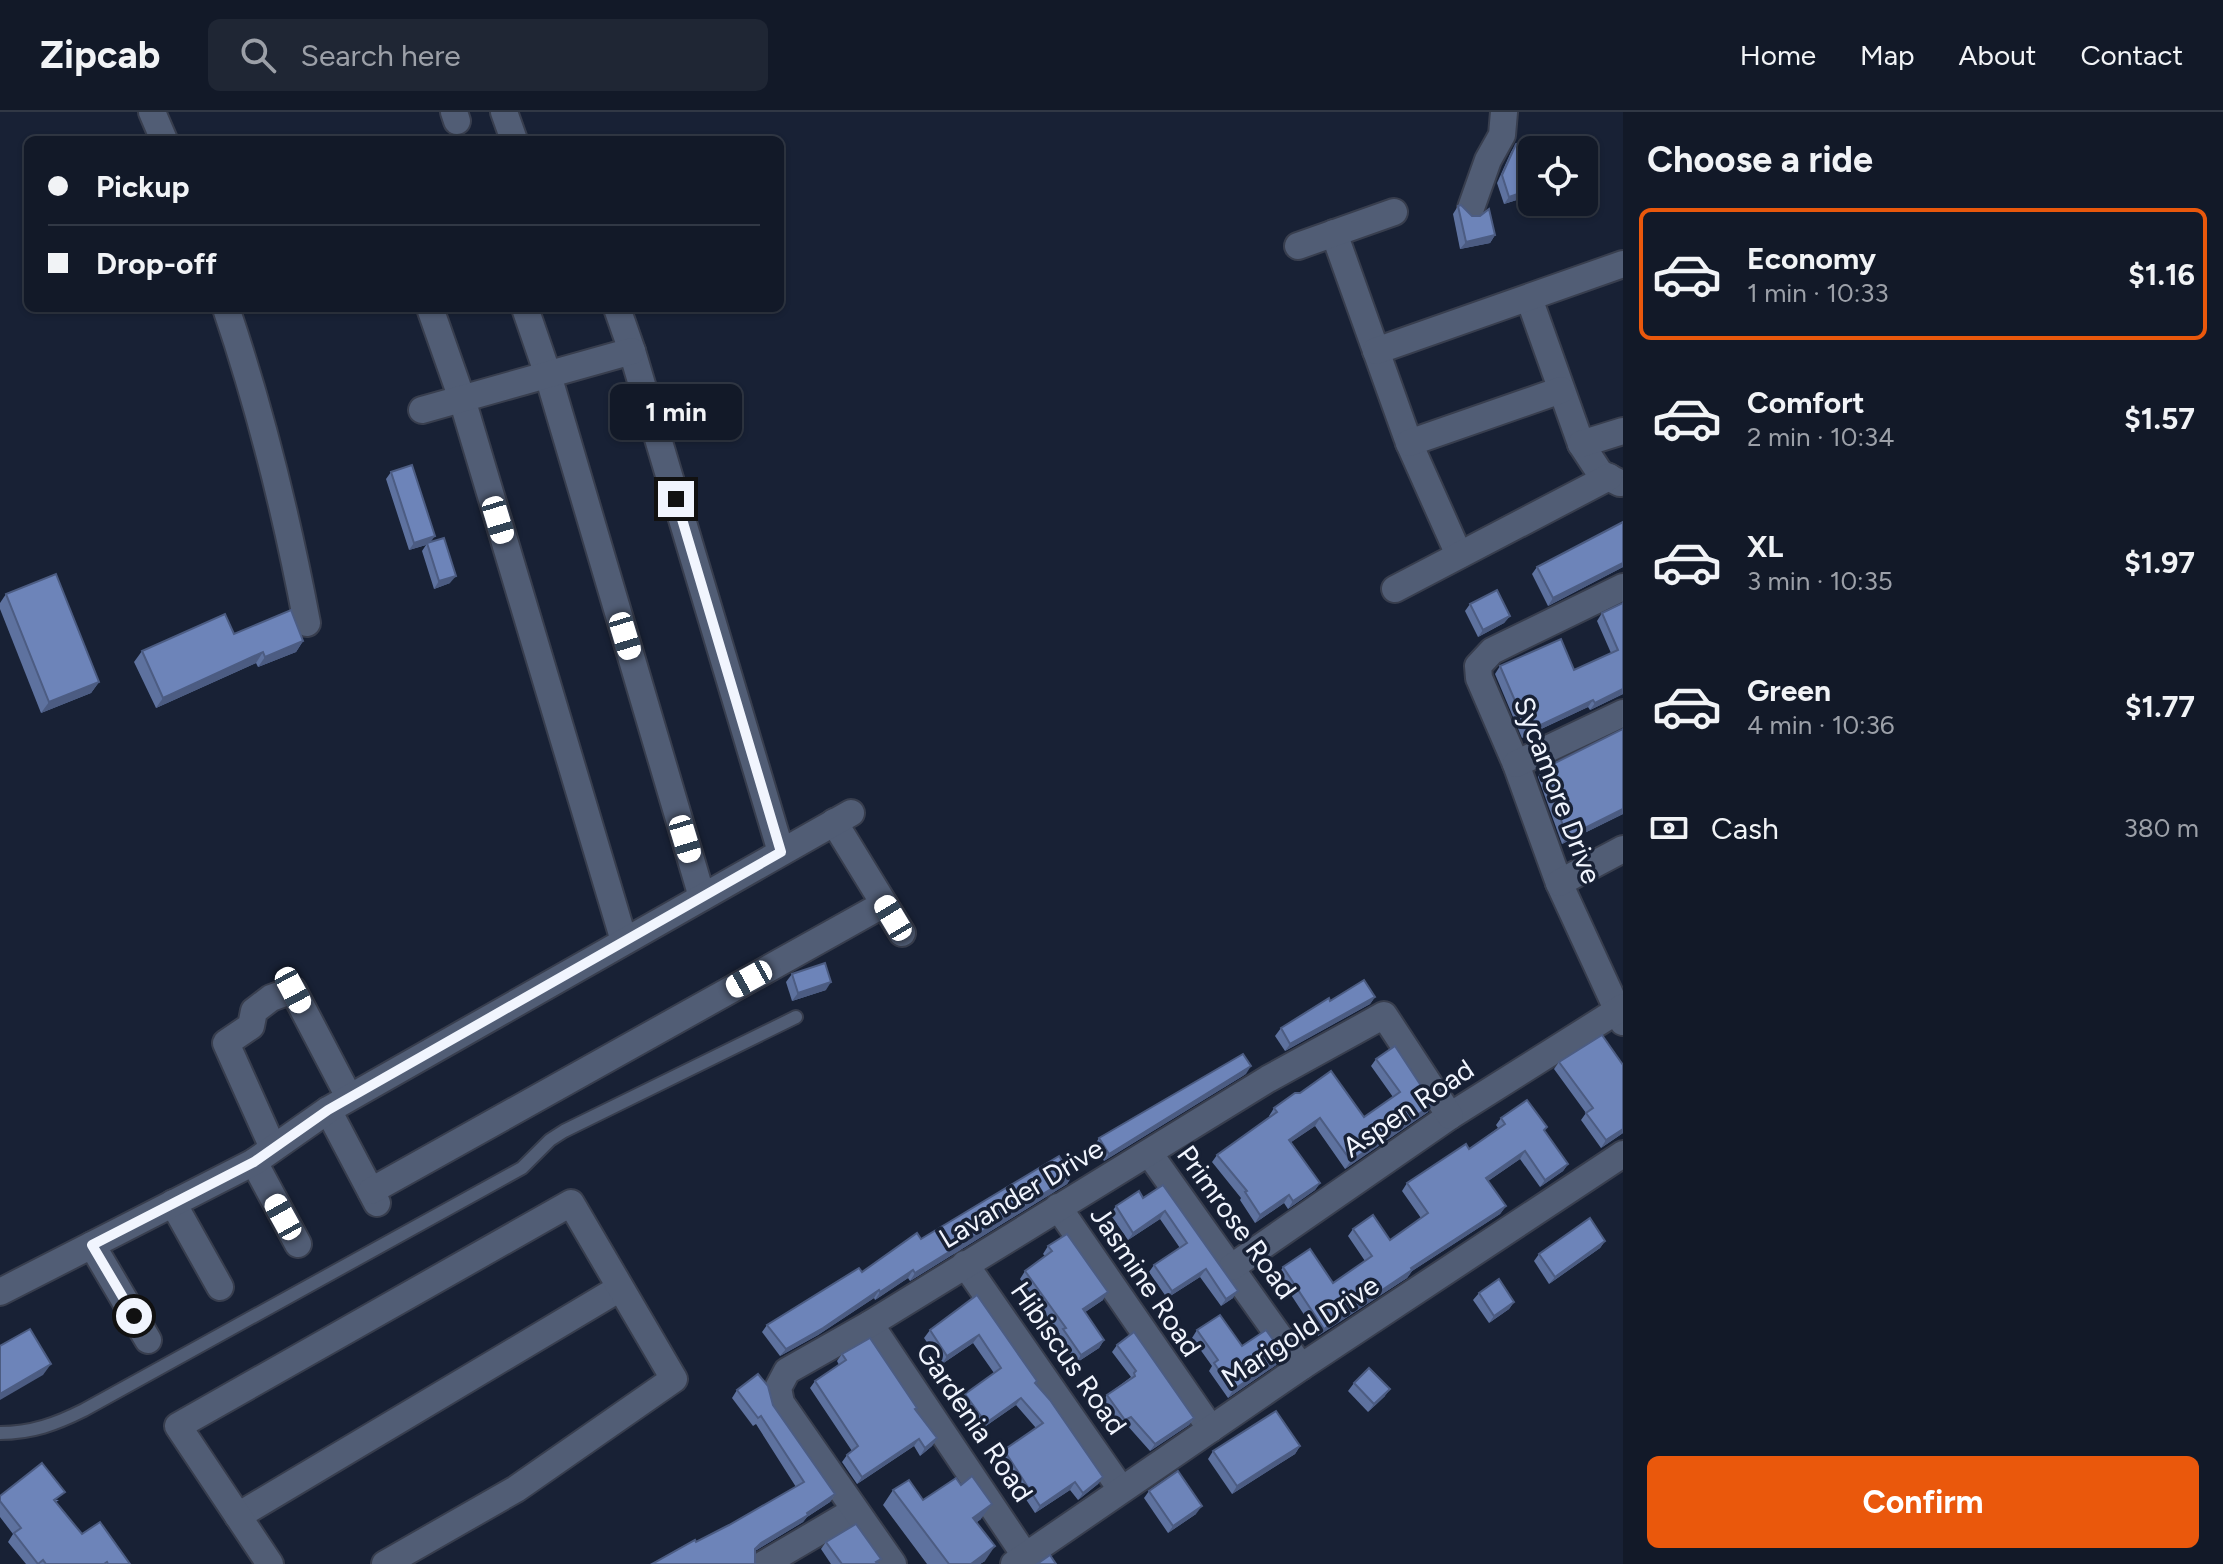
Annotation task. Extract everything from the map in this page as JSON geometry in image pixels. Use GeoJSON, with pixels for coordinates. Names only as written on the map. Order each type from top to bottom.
{"type":"FeatureCollection","features":[{"type":"Feature","properties":{"kind":"street"},"geometry":{"type":"LineString","coordinates":[[152,112],[162,136]]}},
{"type":"Feature","properties":{"kind":"street"},"geometry":{"type":"LineString","coordinates":[[1471,208],[1488,160],[1502,135],[1504,112]]}},
{"type":"Feature","properties":{"kind":"street"},"geometry":{"type":"LineString","coordinates":[[1298,246],[1394,212]]}},
{"type":"Feature","properties":{"kind":"street"},"geometry":{"type":"LineString","coordinates":[[1334,233],[1409,443],[1459,555]]}},
{"type":"Feature","properties":{"kind":"street"},"geometry":{"type":"LineString","coordinates":[[1376,351],[1622,268]]}},
{"type":"Feature","properties":{"kind":"street"},"geometry":{"type":"LineString","coordinates":[[1529,298],[1581,444],[1600,473],[1616,480]]}},
{"type":"Feature","properties":{"kind":"street"},"geometry":{"type":"LineString","coordinates":[[227,312],[269,449],[292,543],[307,623]]}},
{"type":"Feature","properties":{"kind":"street"},"geometry":{"type":"LineString","coordinates":[[431,312],[462,399],[624,941]]}},
{"type":"Feature","properties":{"kind":"street"},"geometry":{"type":"LineString","coordinates":[[526,312],[548,375],[702,897]]}},
{"type":"Feature","properties":{"kind":"street"},"geometry":{"type":"LineString","coordinates":[[618,312],[781,852]]}},
{"type":"Feature","properties":{"kind":"street"},"geometry":{"type":"LineString","coordinates":[[422,410],[632,351]]}},
{"type":"Feature","properties":{"kind":"street"},"geometry":{"type":"LineString","coordinates":[[1409,443],[1561,390]]}},
{"type":"Feature","properties":{"kind":"street"},"geometry":{"type":"LineString","coordinates":[[1581,444],[1623,431]]}},
{"type":"Feature","properties":{"kind":"street"},"geometry":{"type":"LineString","coordinates":[[1395,589],[1616,480]]}},
{"type":"Feature","properties":{"kind":"street","name":"Sycamore Drive"},"geometry":{"type":"LineString","coordinates":[[1621,1014],[1559,883],[1516,764],[1479,678],[1478,666],[1492,651],[1623,587]]}},
{"type":"Feature","properties":{"kind":"street"},"geometry":{"type":"LineString","coordinates":[[1516,764],[1623,713]]}},
{"type":"Feature","properties":{"kind":"street"},"geometry":{"type":"LineString","coordinates":[[0,1292],[263,1155],[339,1103],[843,817],[884,904],[902,933]]}},
{"type":"Feature","properties":{"kind":"street"},"geometry":{"type":"LineString","coordinates":[[1559,883],[1623,849]]}},
{"type":"Feature","properties":{"kind":"street"},"geometry":{"type":"LineString","coordinates":[[298,1244],[263,1155],[226,1043],[251,1026],[254,1011],[271,998],[293,990],[374,1197],[884,904]]}},
{"type":"Feature","properties":{"kind":"street","name":"Aspen Road"},"geometry":{"type":"LineString","coordinates":[[1232,1267],[1450,1116],[1621,1014]]}},
{"type":"Feature","properties":{"kind":"street","name":"Lavander Drive"},"geometry":{"type":"LineString","coordinates":[[893,1564],[781,1403],[778,1388],[787,1371],[870,1324],[1268,1079],[1384,1015],[1450,1116]]}},
{"type":"Feature","properties":{"kind":"street","name":"Primrose Road"},"geometry":{"type":"LineString","coordinates":[[1149,1153],[1301,1367]]}},
{"type":"Feature","properties":{"kind":"street","name":"Marigold Drive"},"geometry":{"type":"LineString","coordinates":[[1020,1560],[1301,1367],[1623,1154]]}},
{"type":"Feature","properties":{"kind":"street"},"geometry":{"type":"LineString","coordinates":[[173,1203],[220,1287]]}},
{"type":"Feature","properties":{"kind":"street"},"geometry":{"type":"LineString","coordinates":[[270,1564],[178,1426],[571,1203],[674,1379],[516,1489],[385,1564]]}},
{"type":"Feature","properties":{"kind":"street","name":"Jasmine Road"},"geometry":{"type":"LineString","coordinates":[[1058,1207],[1211,1429]]}},
{"type":"Feature","properties":{"kind":"street"},"geometry":{"type":"LineString","coordinates":[[92,1245],[148,1340]]}},
{"type":"Feature","properties":{"kind":"street","name":"Hibiscus Road"},"geometry":{"type":"LineString","coordinates":[[965,1264],[1121,1489]]}},
{"type":"Feature","properties":{"kind":"street"},"geometry":{"type":"LineString","coordinates":[[238,1516],[620,1288]]}},
{"type":"Feature","properties":{"kind":"street","name":"Gardenia Road"},"geometry":{"type":"LineString","coordinates":[[870,1324],[1020,1560]]}},
{"type":"Feature","properties":{"kind":"street"},"geometry":{"type":"LineString","coordinates":[[764,1564],[854,1511]]}},
{"type":"Feature","properties":{"kind":"lane"},"geometry":{"type":"LineString","coordinates":[[0,1433],[53,1425],[84,1410],[522,1168],[550,1140],[564,1131],[796,1017]]}},
{"type":"Feature","properties":{"kind":"building"},"geometry":{"type":"Polygon","coordinates":[[[1516,144],[1518,194],[1509,197],[1502,175],[1516,144]]]}},
{"type":"Feature","properties":{"kind":"building"},"geometry":{"type":"Polygon","coordinates":[[[1461,205],[1472,216],[1480,216],[1489,209],[1495,235],[1466,242],[1458,206],[1461,205]]]}},
{"type":"Feature","properties":{"kind":"building"},"geometry":{"type":"Polygon","coordinates":[[[412,465],[435,536],[414,543],[391,472],[412,465]]]}},
{"type":"Feature","properties":{"kind":"building"},"geometry":{"type":"Polygon","coordinates":[[[1623,522],[1623,563],[1553,598],[1537,567],[1623,522]]]}},
{"type":"Feature","properties":{"kind":"building"},"geometry":{"type":"Polygon","coordinates":[[[444,538],[456,576],[439,581],[427,543],[444,538]]]}},
{"type":"Feature","properties":{"kind":"building"},"geometry":{"type":"Polygon","coordinates":[[[56,574],[99,682],[49,702],[6,594],[56,574]]]}},
{"type":"Feature","properties":{"kind":"building"},"geometry":{"type":"Polygon","coordinates":[[[1497,590],[1510,616],[1483,630],[1470,604],[1497,590]]]}},
{"type":"Feature","properties":{"kind":"building"},"geometry":{"type":"Polygon","coordinates":[[[1623,603],[1623,689],[1528,731],[1500,666],[1561,639],[1574,670],[1618,650],[1602,613],[1623,603]]]}},
{"type":"Feature","properties":{"kind":"building"},"geometry":{"type":"Polygon","coordinates":[[[291,610],[303,641],[265,657],[263,652],[163,698],[142,651],[225,614],[234,634],[291,610]]]}},
{"type":"Feature","properties":{"kind":"building"},"geometry":{"type":"Polygon","coordinates":[[[1623,729],[1623,809],[1567,837],[1543,769],[1623,729]]]}},
{"type":"Feature","properties":{"kind":"building"},"geometry":{"type":"Polygon","coordinates":[[[825,963],[831,982],[798,993],[792,974],[825,963]]]}},
{"type":"Feature","properties":{"kind":"building"},"geometry":{"type":"Polygon","coordinates":[[[1364,980],[1375,997],[1290,1044],[1281,1028],[1364,980]]]}},
{"type":"Feature","properties":{"kind":"building"},"geometry":{"type":"Polygon","coordinates":[[[1602,1035],[1623,1065],[1623,1129],[1606,1140],[1586,1113],[1593,1108],[1559,1062],[1602,1035]]]}},
{"type":"Feature","properties":{"kind":"building"},"geometry":{"type":"Polygon","coordinates":[[[1395,1046],[1433,1104],[1351,1161],[1320,1118],[1289,1140],[1320,1183],[1293,1201],[1289,1195],[1260,1215],[1247,1191],[1217,1155],[1277,1112],[1274,1108],[1331,1071],[1364,1117],[1400,1092],[1376,1059],[1395,1046]]]}},
{"type":"Feature","properties":{"kind":"building"},"geometry":{"type":"Polygon","coordinates":[[[1243,1054],[1251,1066],[1109,1154],[1099,1138],[1243,1054]]]}},
{"type":"Feature","properties":{"kind":"building"},"geometry":{"type":"Polygon","coordinates":[[[1527,1100],[1568,1164],[1545,1180],[1525,1151],[1486,1178],[1506,1206],[1324,1329],[1283,1267],[1310,1249],[1333,1283],[1372,1256],[1353,1229],[1373,1215],[1390,1240],[1428,1213],[1407,1183],[1466,1144],[1469,1149],[1505,1124],[1501,1118],[1527,1100]]]}},
{"type":"Feature","properties":{"kind":"building"},"geometry":{"type":"Polygon","coordinates":[[[1059,1156],[1072,1176],[915,1273],[913,1270],[879,1290],[823,1328],[786,1349],[767,1325],[859,1268],[862,1272],[917,1233],[921,1239],[1059,1156]]]}},
{"type":"Feature","properties":{"kind":"building"},"geometry":{"type":"Polygon","coordinates":[[[1163,1185],[1238,1291],[1226,1299],[1206,1269],[1172,1291],[1154,1265],[1187,1243],[1165,1211],[1133,1233],[1116,1206],[1139,1191],[1143,1198],[1163,1185]]]}},
{"type":"Feature","properties":{"kind":"building"},"geometry":{"type":"Polygon","coordinates":[[[1590,1218],[1605,1241],[1555,1277],[1539,1254],[1590,1218]]]}},
{"type":"Feature","properties":{"kind":"building"},"geometry":{"type":"Polygon","coordinates":[[[1067,1234],[1108,1292],[1083,1309],[1104,1340],[1081,1355],[1063,1329],[1066,1328],[1025,1271],[1052,1251],[1048,1246],[1067,1234]]]}},
{"type":"Feature","properties":{"kind":"building"},"geometry":{"type":"Polygon","coordinates":[[[1499,1279],[1514,1302],[1494,1316],[1479,1293],[1499,1279]]]}},
{"type":"Feature","properties":{"kind":"building"},"geometry":{"type":"Polygon","coordinates":[[[977,1295],[1037,1381],[1035,1383],[1103,1477],[1083,1493],[1075,1482],[1040,1506],[1004,1450],[1043,1423],[1021,1398],[986,1423],[965,1394],[1001,1368],[979,1335],[947,1356],[930,1330],[977,1295]]]}},
{"type":"Feature","properties":{"kind":"building"},"geometry":{"type":"Polygon","coordinates":[[[1220,1315],[1242,1346],[1266,1330],[1284,1355],[1233,1390],[1214,1363],[1218,1360],[1197,1330],[1220,1315]]]}},
{"type":"Feature","properties":{"kind":"building"},"geometry":{"type":"Polygon","coordinates":[[[30,1329],[51,1364],[0,1394],[0,1346],[30,1329]]]}},
{"type":"Feature","properties":{"kind":"building"},"geometry":{"type":"Polygon","coordinates":[[[1134,1332],[1194,1418],[1155,1444],[1131,1417],[1125,1420],[1107,1395],[1135,1376],[1136,1371],[1117,1345],[1134,1332]]]}},
{"type":"Feature","properties":{"kind":"building"},"geometry":{"type":"Polygon","coordinates":[[[870,1338],[937,1438],[925,1448],[919,1439],[862,1477],[847,1455],[858,1446],[815,1381],[846,1360],[842,1354],[870,1338]]]}},
{"type":"Feature","properties":{"kind":"building"},"geometry":{"type":"Polygon","coordinates":[[[1369,1368],[1390,1389],[1374,1404],[1354,1383],[1369,1368]]]}},
{"type":"Feature","properties":{"kind":"building"},"geometry":{"type":"Polygon","coordinates":[[[758,1374],[768,1386],[773,1405],[835,1494],[808,1515],[761,1543],[755,1549],[755,1564],[652,1564],[804,1482],[761,1416],[758,1418],[737,1390],[758,1374]]]}},
{"type":"Feature","properties":{"kind":"building"},"geometry":{"type":"Polygon","coordinates":[[[1276,1411],[1300,1446],[1237,1486],[1213,1451],[1276,1411]]]}},
{"type":"Feature","properties":{"kind":"building"},"geometry":{"type":"Polygon","coordinates":[[[42,1463],[65,1492],[54,1500],[82,1534],[100,1522],[130,1564],[46,1564],[43,1560],[38,1564],[14,1533],[21,1528],[0,1501],[0,1496],[42,1463]]]}},
{"type":"Feature","properties":{"kind":"building"},"geometry":{"type":"Polygon","coordinates":[[[1178,1471],[1202,1506],[1173,1526],[1149,1491],[1178,1471]]]}},
{"type":"Feature","properties":{"kind":"building"},"geometry":{"type":"Polygon","coordinates":[[[972,1476],[992,1504],[973,1518],[995,1546],[971,1564],[949,1564],[893,1490],[909,1480],[923,1500],[956,1478],[961,1485],[972,1476]]]}},
{"type":"Feature","properties":{"kind":"building"},"geometry":{"type":"Polygon","coordinates":[[[856,1524],[881,1559],[876,1562],[878,1564],[842,1564],[826,1542],[856,1524]]]}},
{"type":"Feature","properties":{"kind":"building"},"geometry":{"type":"Polygon","coordinates":[[[1050,1555],[1056,1564],[1037,1564],[1050,1555]]]}},
{"type":"Feature","properties":{"kind":"route"},"geometry":{"type":"LineString","coordinates":[[134,1316],[92,1245],[254,1162],[328,1110],[781,852],[676,499]]}}]}
